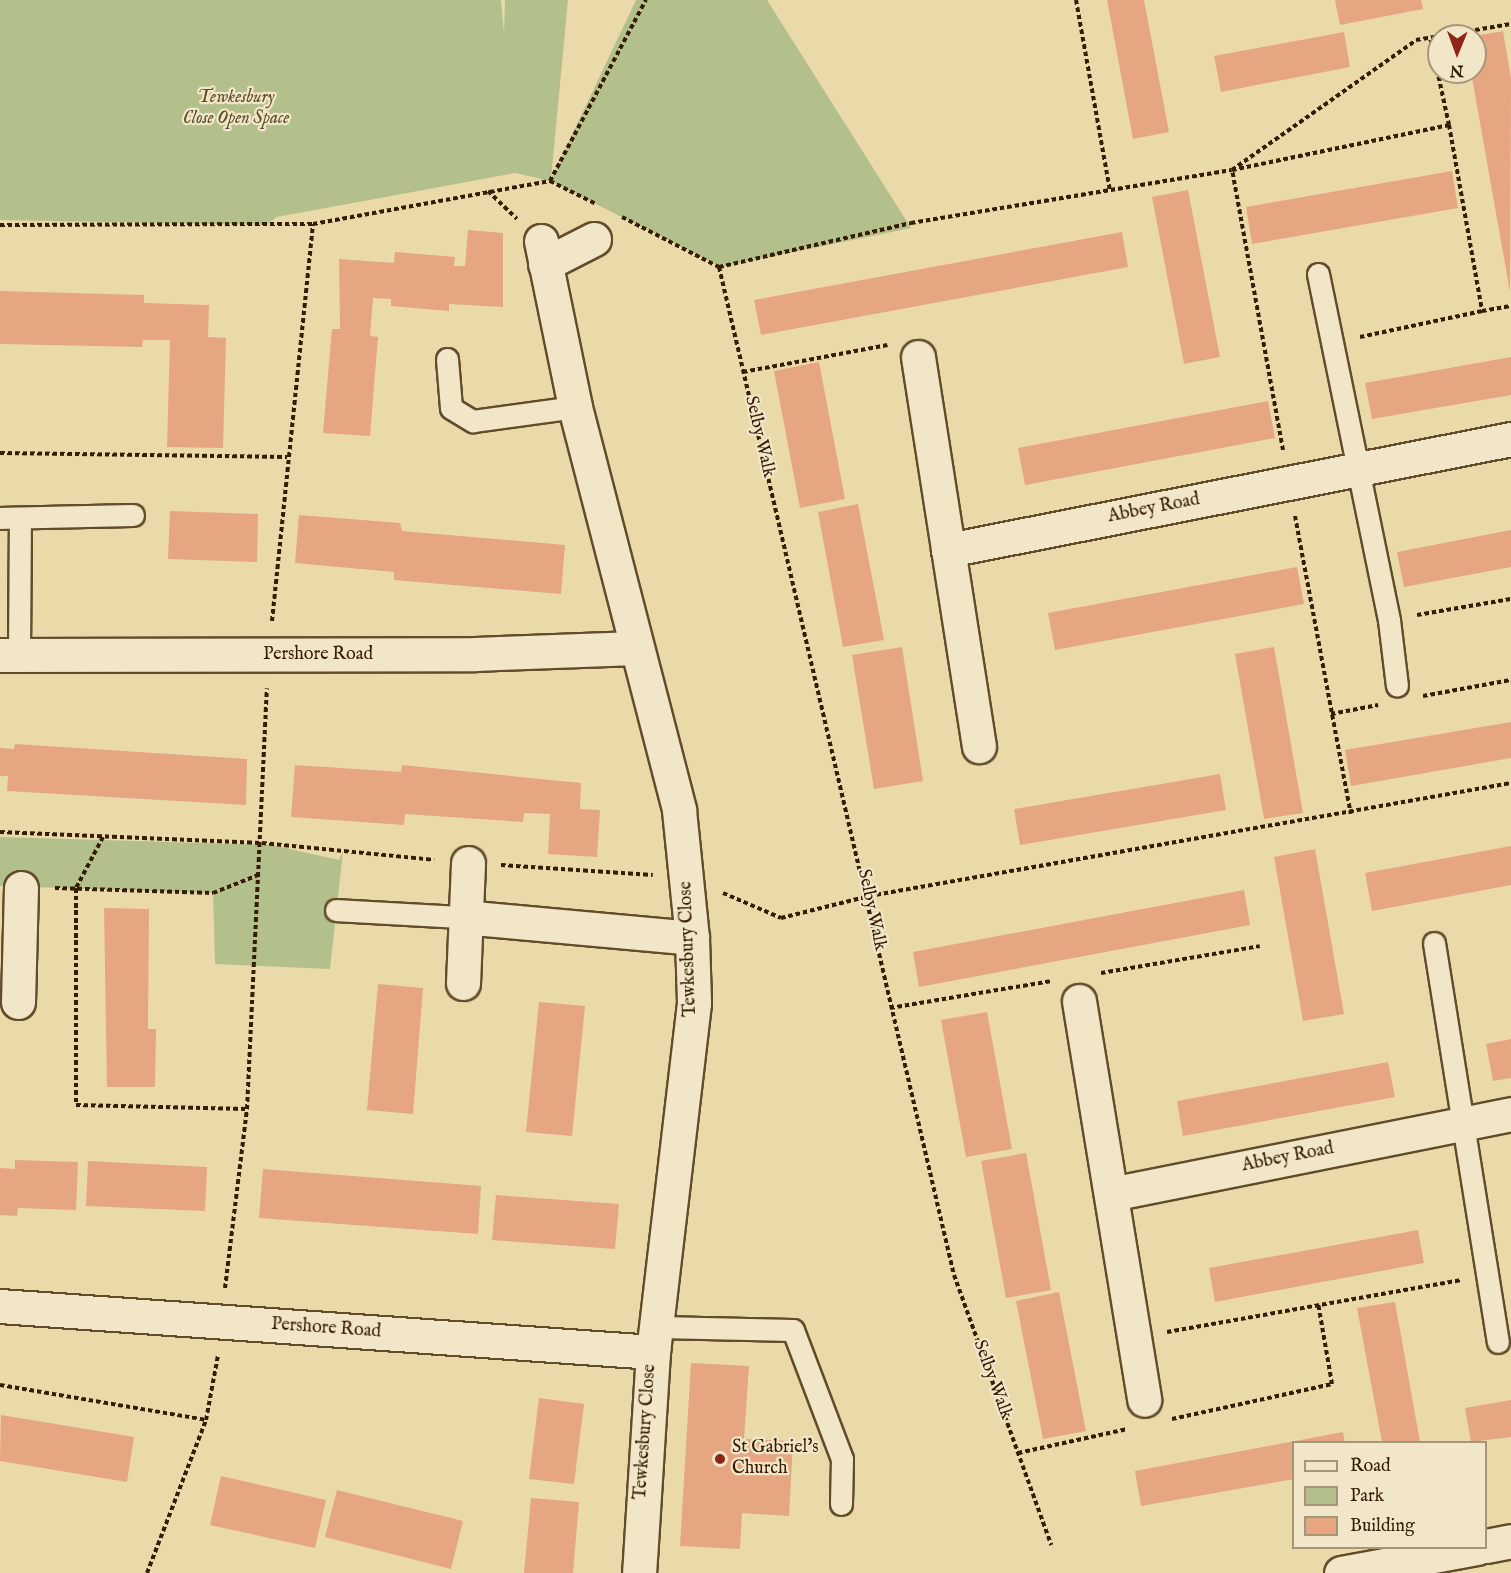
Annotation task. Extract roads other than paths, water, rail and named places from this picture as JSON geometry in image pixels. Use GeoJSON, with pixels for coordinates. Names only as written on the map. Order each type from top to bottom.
{"type":"FeatureCollection","features":[{"type":"Feature","properties":{"kind":"street","name":"Tewkesbury Close"},"geometry":{"type":"LineString","coordinates":[[594,239],[543,253],[575,406],[679,810],[692,938],[694,1003],[655,1339],[639,1573]]}},
{"type":"Feature","properties":{"kind":"street"},"geometry":{"type":"LineString","coordinates":[[904,351],[948,550],[979,746]]}},
{"type":"Feature","properties":{"kind":"street","name":"Abbey Road"},"geometry":{"type":"LineString","coordinates":[[948,550],[1511,439]]}},
{"type":"Feature","properties":{"kind":"street","name":"Pershore Road"},"geometry":{"type":"LineString","coordinates":[[10,655],[268,655],[636,648]]}},
{"type":"Feature","properties":{"kind":"street"},"geometry":{"type":"LineString","coordinates":[[463,983],[463,916],[468,863]]}},
{"type":"Feature","properties":{"kind":"street"},"geometry":{"type":"LineString","coordinates":[[18,1002],[10,942],[21,888]]}},
{"type":"Feature","properties":{"kind":"street"},"geometry":{"type":"LineString","coordinates":[[463,916],[692,938]]}},
{"type":"Feature","properties":{"kind":"street"},"geometry":{"type":"LineString","coordinates":[[1079,1001],[1133,1338],[1149,1416]]}},
{"type":"Feature","properties":{"kind":"street","name":"Abbey Road"},"geometry":{"type":"LineString","coordinates":[[1111,1194],[1511,1114]]}},
{"type":"Feature","properties":{"kind":"street","name":"Pershore Road"},"geometry":{"type":"LineString","coordinates":[[0,1306],[222,1322],[655,1339]]}},
{"type":"Feature","properties":{"kind":"street"},"geometry":{"type":"LineString","coordinates":[[1487,1546],[1511,1541]]}},
{"type":"Feature","properties":{"kind":"street"},"geometry":{"type":"LineString","coordinates":[[1355,1572],[1472,1549]]}},
{"type":"Feature","properties":{"kind":"lane"},"geometry":{"type":"LineString","coordinates":[[1318,274],[1336,342],[1389,620],[1398,686]]}},
{"type":"Feature","properties":{"kind":"lane"},"geometry":{"type":"LineString","coordinates":[[447,359],[451,408],[473,421],[575,406]]}},
{"type":"Feature","properties":{"kind":"lane"},"geometry":{"type":"LineString","coordinates":[[10,655],[10,519],[133,515]]}},
{"type":"Feature","properties":{"kind":"lane"},"geometry":{"type":"LineString","coordinates":[[336,910],[463,916]]}},
{"type":"Feature","properties":{"kind":"lane"},"geometry":{"type":"LineString","coordinates":[[1434,943],[1466,1123],[1498,1342]]}},
{"type":"Feature","properties":{"kind":"lane"},"geometry":{"type":"LineString","coordinates":[[655,1339],[793,1330],[842,1459],[841,1504]]}},
{"type":"Feature","properties":{"kind":"place","name":"St Gabriel's Church"},"geometry":{"type":"Point","coordinates":[720,1459]}},
{"type":"Feature","properties":{"kind":"park label","name":"Tewkesbury Close Open Space"},"geometry":{"type":"Point","coordinates":[236,109]}}]}
